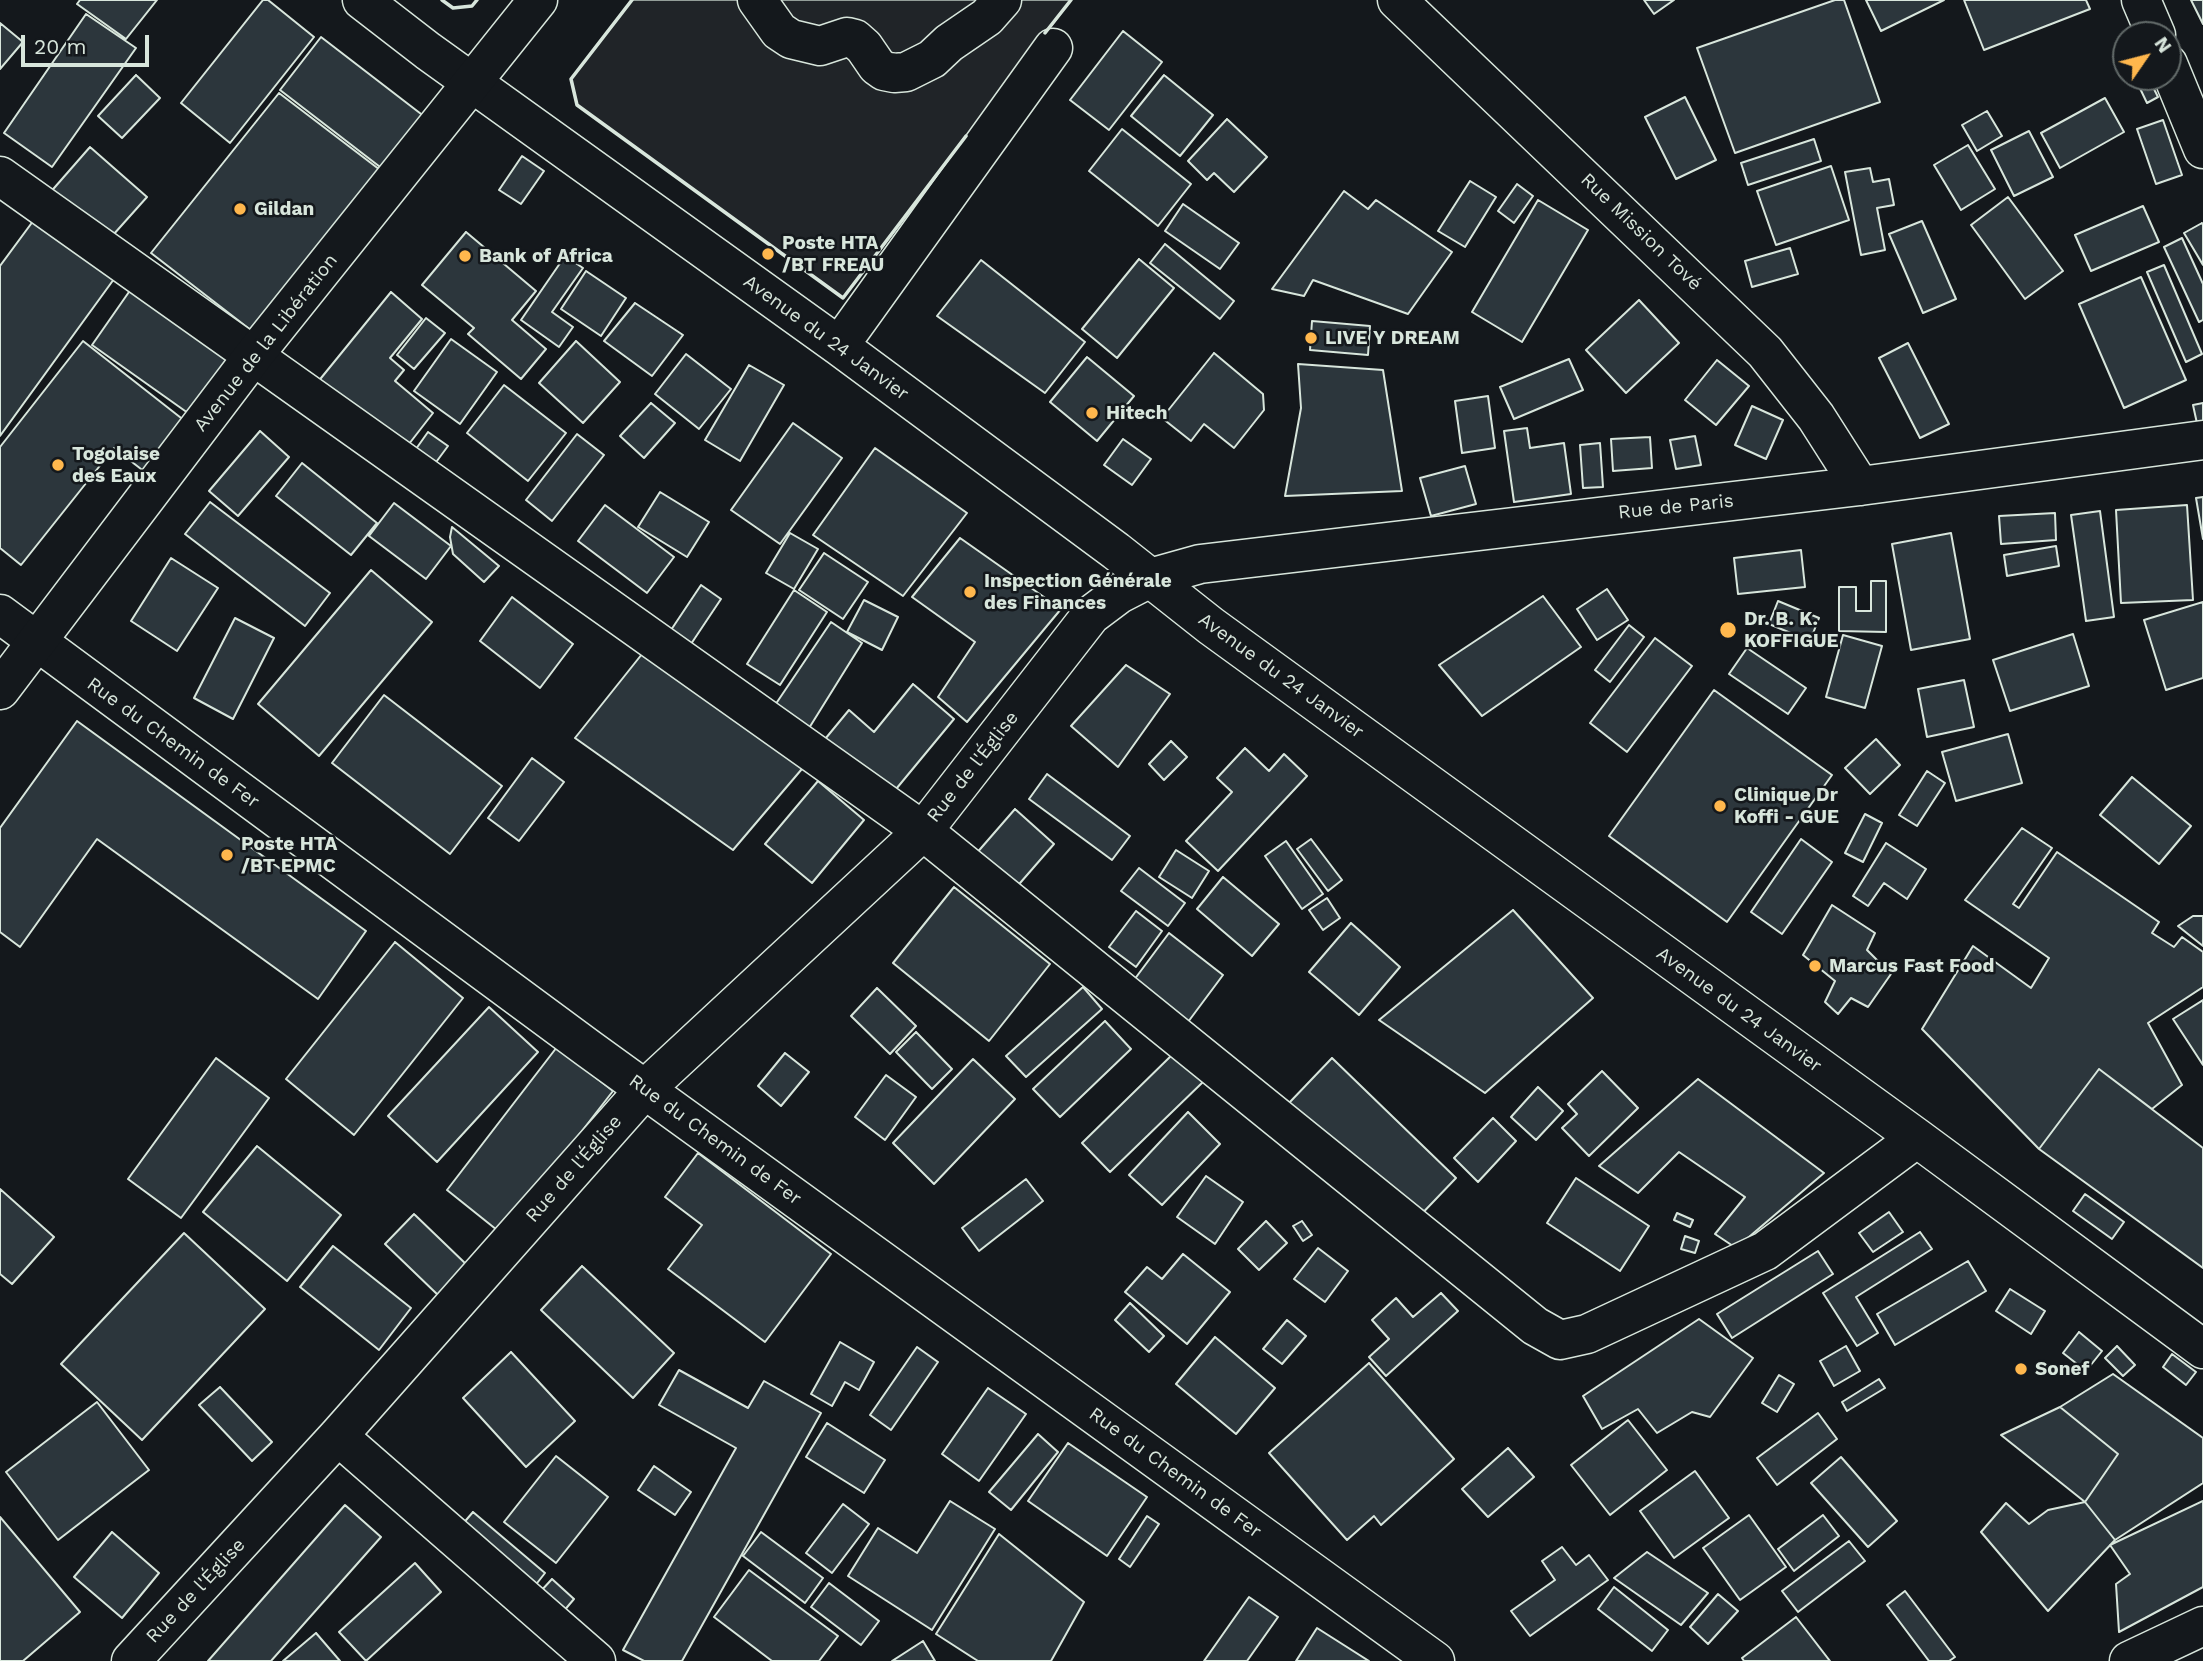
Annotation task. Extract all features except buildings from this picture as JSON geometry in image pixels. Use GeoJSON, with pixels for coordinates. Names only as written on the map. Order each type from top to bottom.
{"type":"FeatureCollection","features":[{"type":"Feature","properties":{"kind":"street","name":"Avenue du 24 Janvier"},"geometry":{"type":"LineString","coordinates":[[362,0],[839,346],[1211,626],[2199,1340]]}},
{"type":"Feature","properties":{"kind":"street","name":"Avenue de la Libération"},"geometry":{"type":"LineString","coordinates":[[0,690],[254,355],[538,0]]}},
{"type":"Feature","properties":{"kind":"street"},"geometry":{"type":"LineString","coordinates":[[757,0],[779,31],[791,39],[820,46],[847,37],[855,39],[877,66],[894,73],[905,72],[933,59],[949,43],[987,17],[1002,0]]}},
{"type":"Feature","properties":{"kind":"street","name":"Rue Mission Tové"},"geometry":{"type":"LineString","coordinates":[[1397,0],[1765,352],[1816,417],[1860,486]]}},
{"type":"Feature","properties":{"kind":"street"},"geometry":{"type":"LineString","coordinates":[[2141,0],[2150,21]]}},
{"type":"Feature","properties":{"kind":"street"},"geometry":{"type":"LineString","coordinates":[[839,346],[1054,48]]}},
{"type":"Feature","properties":{"kind":"street"},"geometry":{"type":"LineString","coordinates":[[2179,91],[2203,149]]}},
{"type":"Feature","properties":{"kind":"street"},"geometry":{"type":"LineString","coordinates":[[0,176],[923,831],[1535,1326],[1560,1340],[1587,1334],[1765,1251],[1917,1138]]}},
{"type":"Feature","properties":{"kind":"street","name":"Rue de Paris"},"geometry":{"type":"LineString","coordinates":[[1150,578],[1200,564],[1261,556],[1860,486],[2203,440]]}},
{"type":"Feature","properties":{"kind":"street","name":"Rue de l'Église"},"geometry":{"type":"LineString","coordinates":[[131,1661],[338,1436],[645,1089],[923,831],[1091,615],[1119,594],[1150,578]]}},
{"type":"Feature","properties":{"kind":"street","name":"Rue du Chemin de Fer"},"geometry":{"type":"LineString","coordinates":[[0,614],[645,1089],[1435,1661]]}},
{"type":"Feature","properties":{"kind":"street"},"geometry":{"type":"LineString","coordinates":[[338,1436],[596,1661]]}},
{"type":"Feature","properties":{"kind":"street"},"geometry":{"type":"LineString","coordinates":[[2129,1661],[2203,1626]]}},
{"type":"Feature","properties":{"kind":"shaded area"},"geometry":{"type":"Polygon","coordinates":[[[632,0],[1071,0],[843,298],[577,105],[571,79],[632,0]]]}},
{"type":"Feature","properties":{"kind":"wall"},"geometry":{"type":"LineString","coordinates":[[442,0],[453,8],[472,6],[477,0]]}},
{"type":"Feature","properties":{"kind":"wall"},"geometry":{"type":"LineString","coordinates":[[632,0],[571,79],[577,105],[843,298],[966,136]]}},
{"type":"Feature","properties":{"kind":"wall"},"geometry":{"type":"LineString","coordinates":[[1045,33],[1071,0]]}},
{"type":"Feature","properties":{"kind":"place","name":"Gildan"},"geometry":{"type":"Point","coordinates":[240,209]}},
{"type":"Feature","properties":{"kind":"place","name":"Poste HTA /BT FREAU"},"geometry":{"type":"Point","coordinates":[768,254]}},
{"type":"Feature","properties":{"kind":"place","name":"Bank of Africa"},"geometry":{"type":"Point","coordinates":[465,256]}},
{"type":"Feature","properties":{"kind":"place","name":"LIVE Y DREAM"},"geometry":{"type":"Point","coordinates":[1311,338]}},
{"type":"Feature","properties":{"kind":"place","name":"Hitech"},"geometry":{"type":"Point","coordinates":[1092,413]}},
{"type":"Feature","properties":{"kind":"place","name":"Togolaise des Eaux"},"geometry":{"type":"Point","coordinates":[58,465]}},
{"type":"Feature","properties":{"kind":"place","name":"Inspection Générale des Finances"},"geometry":{"type":"Point","coordinates":[970,592]}},
{"type":"Feature","properties":{"kind":"place","name":"Dr. B. K. KOFFIGUE"},"geometry":{"type":"Point","coordinates":[1728,630]}},
{"type":"Feature","properties":{"kind":"place","name":"Clinique Dr Koffi - GUE"},"geometry":{"type":"Point","coordinates":[1720,806]}},
{"type":"Feature","properties":{"kind":"place","name":"Poste HTA /BT EPMC"},"geometry":{"type":"Point","coordinates":[227,855]}},
{"type":"Feature","properties":{"kind":"place","name":"Marcus Fast Food"},"geometry":{"type":"Point","coordinates":[1815,966]}},
{"type":"Feature","properties":{"kind":"place","name":"Sonef"},"geometry":{"type":"Point","coordinates":[2021,1369]}}]}
